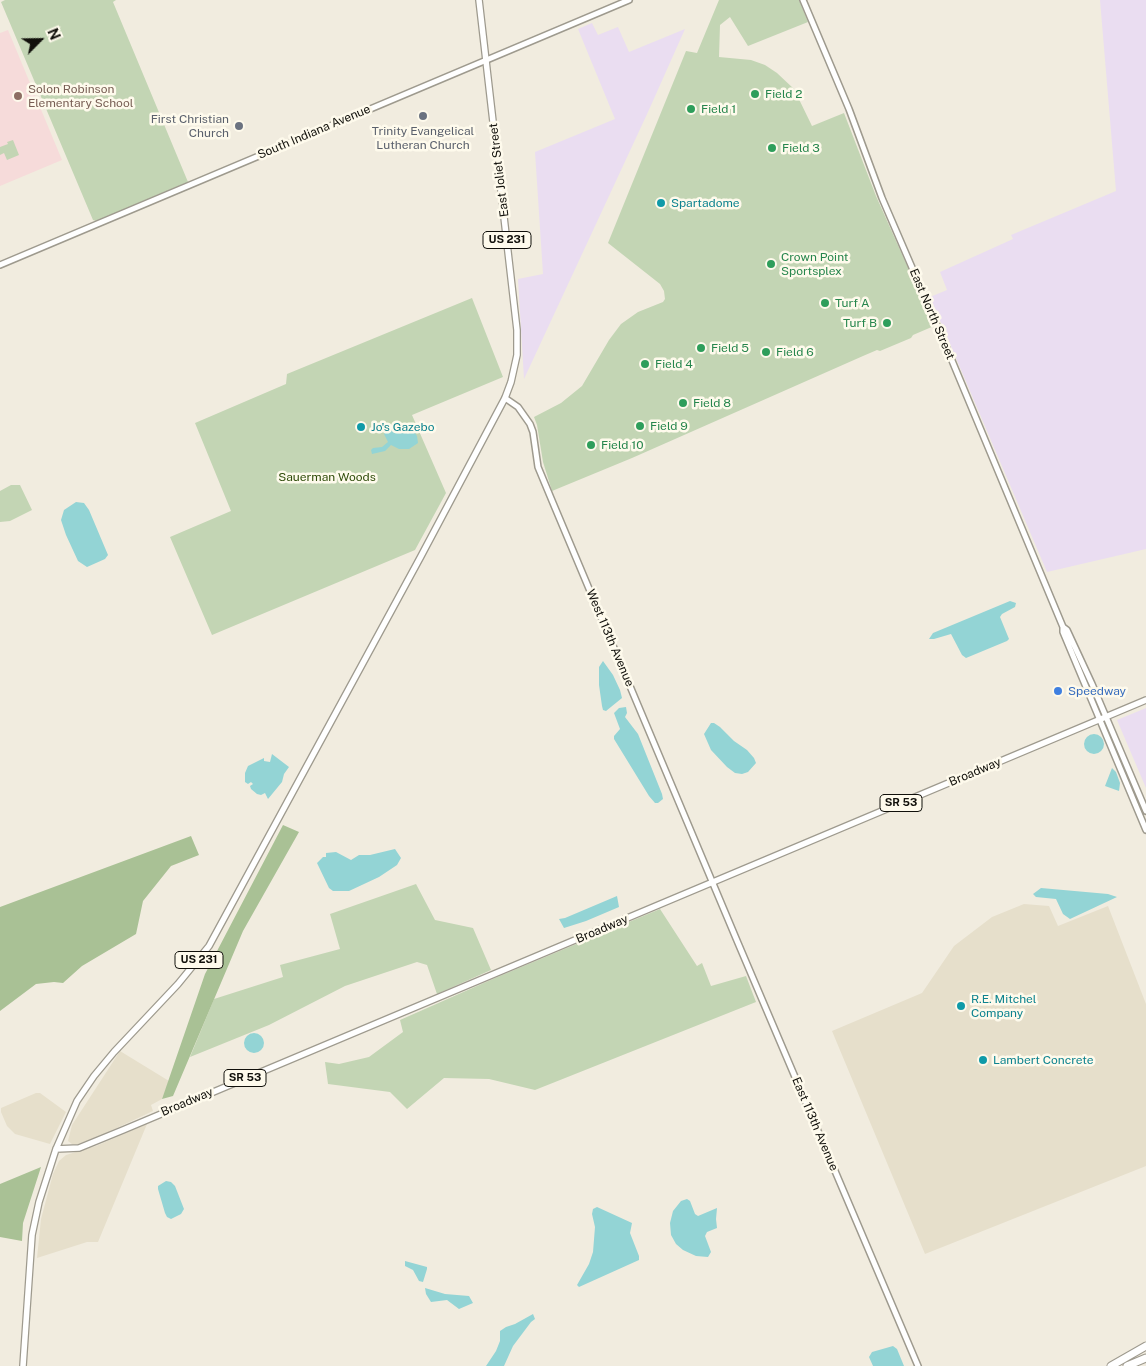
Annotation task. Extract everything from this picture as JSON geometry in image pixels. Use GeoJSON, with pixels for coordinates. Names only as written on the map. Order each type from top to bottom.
{"type":"FeatureCollection","features":[{"type":"Feature","properties":{"kind":"highway"},"geometry":{"type":"LineString","coordinates":[[1111,1366],[1146,1346]]}},
{"type":"Feature","properties":{"kind":"highway"},"geometry":{"type":"LineString","coordinates":[[1128,1366],[1146,1358]]}},
{"type":"Feature","properties":{"kind":"main road","name":"East Joliet Street"},"geometry":{"type":"LineString","coordinates":[[480,0],[518,330],[515,369],[506,398]]}},
{"type":"Feature","properties":{"kind":"main road","name":"US 231"},"geometry":{"type":"LineString","coordinates":[[23,1366],[32,1236],[39,1202],[56,1149],[78,1101],[94,1076],[127,1037],[178,984],[209,946],[506,398]]}},
{"type":"Feature","properties":{"kind":"main road","name":"Broadway"},"geometry":{"type":"LineString","coordinates":[[56,1149],[79,1148],[1146,700]]}},
{"type":"Feature","properties":{"kind":"street","name":"South Indiana Avenue"},"geometry":{"type":"LineString","coordinates":[[0,265],[629,0]]}},
{"type":"Feature","properties":{"kind":"street","name":"East North Street"},"geometry":{"type":"LineString","coordinates":[[803,0],[849,109],[882,198],[952,359],[1146,830]]}},
{"type":"Feature","properties":{"kind":"street","name":"West 113th Avenue"},"geometry":{"type":"LineString","coordinates":[[506,398],[518,407],[530,424],[538,467],[713,882]]}},
{"type":"Feature","properties":{"kind":"street","name":"East North Street"},"geometry":{"type":"LineString","coordinates":[[1063,627],[1067,630],[1146,811]]}},
{"type":"Feature","properties":{"kind":"street","name":"East 113th Avenue"},"geometry":{"type":"LineString","coordinates":[[713,882],[918,1366]]}},
{"type":"Feature","properties":{"kind":"shaded area"},"geometry":{"type":"Polygon","coordinates":[[[1100,0],[1146,0],[1146,549],[1047,572],[930,297],[947,290],[940,272],[1013,239],[1011,235],[1116,191],[1100,0]]]}},
{"type":"Feature","properties":{"kind":"shaded area"},"geometry":{"type":"Polygon","coordinates":[[[592,23],[598,35],[618,27],[629,52],[685,29],[524,379],[518,279],[543,274],[535,152],[615,119],[578,29],[592,23]]]}},
{"type":"Feature","properties":{"kind":"shaded area","name":"Solon Robinson Elementary School"},"geometry":{"type":"Polygon","coordinates":[[[8,30],[62,160],[0,186],[0,33],[8,30]]]}},
{"type":"Feature","properties":{"kind":"shaded area"},"geometry":{"type":"Polygon","coordinates":[[[1146,708],[1146,788],[1117,720],[1146,708]]]}},
{"type":"Feature","properties":{"kind":"shaded area"},"geometry":{"type":"Polygon","coordinates":[[[1024,904],[1049,906],[1058,926],[1108,906],[1146,1004],[1146,1166],[925,1254],[832,1031],[922,993],[954,946],[992,917],[1024,904]]]}},
{"type":"Feature","properties":{"kind":"shaded area"},"geometry":{"type":"Polygon","coordinates":[[[120,1051],[169,1081],[162,1099],[151,1105],[153,1111],[102,1135],[78,1144],[72,1144],[68,1141],[72,1125],[120,1051]]]}},
{"type":"Feature","properties":{"kind":"shaded area"},"geometry":{"type":"Polygon","coordinates":[[[40,1093],[66,1112],[50,1144],[15,1134],[7,1126],[1,1112],[1,1108],[40,1093]]]}},
{"type":"Feature","properties":{"kind":"shaded area"},"geometry":{"type":"Polygon","coordinates":[[[147,1124],[98,1242],[87,1242],[37,1258],[41,1219],[53,1174],[59,1161],[66,1155],[96,1146],[147,1124]]]}},
{"type":"Feature","properties":{"kind":"green space"},"geometry":{"type":"Polygon","coordinates":[[[5,0],[116,0],[113,2],[188,182],[96,221],[93,220],[1,2],[5,0]]]}},
{"type":"Feature","properties":{"kind":"green space","name":"Crown Point Sportsplex"},"geometry":{"type":"Polygon","coordinates":[[[719,0],[799,0],[808,22],[748,46],[730,17],[720,25],[719,57],[751,60],[765,65],[777,73],[794,89],[812,126],[844,113],[876,196],[934,326],[913,335],[911,338],[880,351],[877,350],[632,458],[552,491],[543,462],[534,417],[561,403],[582,386],[609,340],[621,324],[638,312],[663,302],[665,299],[664,291],[660,284],[608,243],[686,51],[697,53],[719,0]]]}},
{"type":"Feature","properties":{"kind":"green space"},"geometry":{"type":"Polygon","coordinates":[[[13,140],[19,155],[7,160],[4,153],[0,155],[0,147],[13,140]]]}},
{"type":"Feature","properties":{"kind":"green space","name":"Sauerman Woods"},"geometry":{"type":"Polygon","coordinates":[[[472,298],[503,377],[412,415],[446,493],[415,550],[212,635],[170,537],[231,511],[195,423],[286,384],[287,374],[472,298]]]}},
{"type":"Feature","properties":{"kind":"green space"},"geometry":{"type":"Polygon","coordinates":[[[11,485],[20,485],[32,510],[10,521],[0,522],[0,491],[11,485]]]}},
{"type":"Feature","properties":{"kind":"green space"},"geometry":{"type":"Polygon","coordinates":[[[283,825],[299,832],[243,931],[173,1096],[162,1099],[205,974],[283,825]]]}},
{"type":"Feature","properties":{"kind":"green space"},"geometry":{"type":"Polygon","coordinates":[[[191,836],[199,855],[171,866],[143,901],[136,934],[82,966],[63,983],[36,984],[0,1011],[0,907],[191,836]]]}},
{"type":"Feature","properties":{"kind":"green space"},"geometry":{"type":"Polygon","coordinates":[[[416,884],[435,920],[473,928],[491,970],[437,994],[427,965],[417,962],[345,986],[269,1025],[190,1057],[214,999],[283,977],[280,965],[340,949],[330,914],[416,884]]]}},
{"type":"Feature","properties":{"kind":"green space"},"geometry":{"type":"Polygon","coordinates":[[[660,909],[697,966],[702,963],[711,986],[746,976],[756,1002],[535,1090],[489,1079],[444,1078],[407,1109],[390,1092],[328,1084],[325,1062],[339,1064],[369,1057],[403,1032],[400,1020],[660,909]]]}},
{"type":"Feature","properties":{"kind":"green space"},"geometry":{"type":"Polygon","coordinates":[[[41,1167],[23,1223],[22,1241],[0,1237],[0,1184],[41,1167]]]}},
{"type":"Feature","properties":{"kind":"water"},"geometry":{"type":"Polygon","coordinates":[[[389,428],[397,432],[413,430],[417,436],[418,443],[409,449],[399,449],[391,445],[385,451],[372,454],[371,450],[373,448],[382,447],[388,442],[384,434],[389,428]]]}},
{"type":"Feature","properties":{"kind":"water"},"geometry":{"type":"Polygon","coordinates":[[[76,502],[84,503],[89,510],[108,555],[105,559],[87,567],[78,561],[61,520],[64,510],[76,502]]]}},
{"type":"Feature","properties":{"kind":"water"},"geometry":{"type":"Polygon","coordinates":[[[1010,601],[1016,603],[1015,607],[1000,617],[1009,639],[1007,641],[966,658],[962,655],[951,634],[929,639],[933,633],[1010,601]]]}},
{"type":"Feature","properties":{"kind":"water"},"geometry":{"type":"Polygon","coordinates":[[[603,661],[613,675],[622,698],[606,711],[603,710],[599,685],[599,667],[603,661]]]}},
{"type":"Feature","properties":{"kind":"water"},"geometry":{"type":"Polygon","coordinates":[[[626,707],[627,713],[625,717],[638,734],[662,794],[663,799],[658,803],[655,803],[649,796],[614,739],[614,736],[620,729],[614,713],[619,708],[626,707]]]}},
{"type":"Feature","properties":{"kind":"water"},"geometry":{"type":"Polygon","coordinates":[[[711,723],[720,727],[754,758],[756,763],[748,772],[742,774],[735,773],[711,750],[704,734],[711,723]]]}},
{"type":"Feature","properties":{"kind":"water"},"geometry":{"type":"Polygon","coordinates":[[[1094,734],[1101,737],[1104,744],[1101,751],[1094,754],[1087,751],[1084,744],[1087,737],[1094,734]]]}},
{"type":"Feature","properties":{"kind":"water"},"geometry":{"type":"Polygon","coordinates":[[[272,754],[289,767],[284,774],[282,782],[268,799],[265,793],[257,794],[251,789],[250,786],[253,784],[245,782],[245,773],[248,766],[264,758],[264,761],[270,762],[272,754]]]}},
{"type":"Feature","properties":{"kind":"water"},"geometry":{"type":"Polygon","coordinates":[[[1112,768],[1116,772],[1120,783],[1119,791],[1105,786],[1112,768]]]}},
{"type":"Feature","properties":{"kind":"water"},"geometry":{"type":"Polygon","coordinates":[[[395,849],[401,858],[397,865],[379,877],[349,891],[333,891],[329,888],[317,863],[323,857],[326,857],[326,853],[336,852],[351,860],[359,855],[370,855],[395,849]]]}},
{"type":"Feature","properties":{"kind":"water"},"geometry":{"type":"Polygon","coordinates":[[[1041,888],[1108,894],[1117,897],[1070,919],[1063,914],[1056,899],[1036,897],[1033,894],[1041,888]]]}},
{"type":"Feature","properties":{"kind":"water"},"geometry":{"type":"Polygon","coordinates":[[[617,896],[619,907],[586,921],[564,928],[559,919],[565,918],[617,896]]]}},
{"type":"Feature","properties":{"kind":"water"},"geometry":{"type":"Polygon","coordinates":[[[254,1033],[261,1036],[264,1043],[261,1050],[254,1053],[247,1050],[244,1043],[247,1036],[254,1033]]]}},
{"type":"Feature","properties":{"kind":"water"},"geometry":{"type":"Polygon","coordinates":[[[166,1181],[171,1182],[175,1186],[184,1209],[181,1214],[171,1219],[165,1213],[158,1189],[158,1186],[166,1181]]]}},
{"type":"Feature","properties":{"kind":"water"},"geometry":{"type":"Polygon","coordinates":[[[687,1199],[698,1216],[717,1208],[717,1228],[707,1232],[705,1236],[711,1252],[708,1257],[696,1256],[683,1250],[676,1244],[671,1235],[670,1223],[673,1211],[681,1201],[687,1199]]]}},
{"type":"Feature","properties":{"kind":"water"},"geometry":{"type":"Polygon","coordinates":[[[597,1207],[632,1223],[630,1233],[639,1260],[579,1287],[577,1285],[589,1264],[593,1252],[595,1227],[592,1214],[593,1209],[597,1207]]]}},
{"type":"Feature","properties":{"kind":"water"},"geometry":{"type":"Polygon","coordinates":[[[405,1261],[427,1267],[423,1282],[419,1281],[413,1270],[405,1266],[405,1261]]]}},
{"type":"Feature","properties":{"kind":"water"},"geometry":{"type":"Polygon","coordinates":[[[425,1288],[445,1294],[469,1296],[473,1303],[459,1309],[447,1300],[431,1302],[425,1288]]]}},
{"type":"Feature","properties":{"kind":"water"},"geometry":{"type":"Polygon","coordinates":[[[533,1314],[535,1319],[513,1346],[504,1366],[486,1366],[500,1341],[500,1331],[533,1314]]]}},
{"type":"Feature","properties":{"kind":"water"},"geometry":{"type":"Polygon","coordinates":[[[893,1346],[897,1349],[904,1366],[873,1366],[869,1357],[872,1352],[893,1346]]]}},
{"type":"Feature","properties":{"kind":"place","name":"Field 2"},"geometry":{"type":"Point","coordinates":[755,94]}},
{"type":"Feature","properties":{"kind":"place","name":"Solon Robinson Elementary School"},"geometry":{"type":"Point","coordinates":[18,96]}},
{"type":"Feature","properties":{"kind":"place","name":"Field 1"},"geometry":{"type":"Point","coordinates":[691,109]}},
{"type":"Feature","properties":{"kind":"place","name":"Trinity Evangelical Lutheran Church"},"geometry":{"type":"Point","coordinates":[423,116]}},
{"type":"Feature","properties":{"kind":"place","name":"First Christian Church"},"geometry":{"type":"Point","coordinates":[239,126]}},
{"type":"Feature","properties":{"kind":"place","name":"Field 3"},"geometry":{"type":"Point","coordinates":[772,148]}},
{"type":"Feature","properties":{"kind":"place","name":"Spartadome"},"geometry":{"type":"Point","coordinates":[661,203]}},
{"type":"Feature","properties":{"kind":"place","name":"Crown Point Sportsplex"},"geometry":{"type":"Point","coordinates":[771,264]}},
{"type":"Feature","properties":{"kind":"place","name":"Turf A"},"geometry":{"type":"Point","coordinates":[825,303]}},
{"type":"Feature","properties":{"kind":"place","name":"Turf B"},"geometry":{"type":"Point","coordinates":[887,323]}},
{"type":"Feature","properties":{"kind":"place","name":"Field 5"},"geometry":{"type":"Point","coordinates":[701,348]}},
{"type":"Feature","properties":{"kind":"place","name":"Field 6"},"geometry":{"type":"Point","coordinates":[766,352]}},
{"type":"Feature","properties":{"kind":"place","name":"Field 4"},"geometry":{"type":"Point","coordinates":[645,364]}},
{"type":"Feature","properties":{"kind":"place","name":"Field 8"},"geometry":{"type":"Point","coordinates":[683,403]}},
{"type":"Feature","properties":{"kind":"place","name":"Field 9"},"geometry":{"type":"Point","coordinates":[640,426]}},
{"type":"Feature","properties":{"kind":"place","name":"Jo's Gazebo"},"geometry":{"type":"Point","coordinates":[361,427]}},
{"type":"Feature","properties":{"kind":"place","name":"Field 10"},"geometry":{"type":"Point","coordinates":[591,445]}},
{"type":"Feature","properties":{"kind":"place","name":"Speedway"},"geometry":{"type":"Point","coordinates":[1058,691]}},
{"type":"Feature","properties":{"kind":"place","name":"R.E. Mitchel Company"},"geometry":{"type":"Point","coordinates":[961,1006]}},
{"type":"Feature","properties":{"kind":"place","name":"Lambert Concrete"},"geometry":{"type":"Point","coordinates":[983,1060]}}]}
